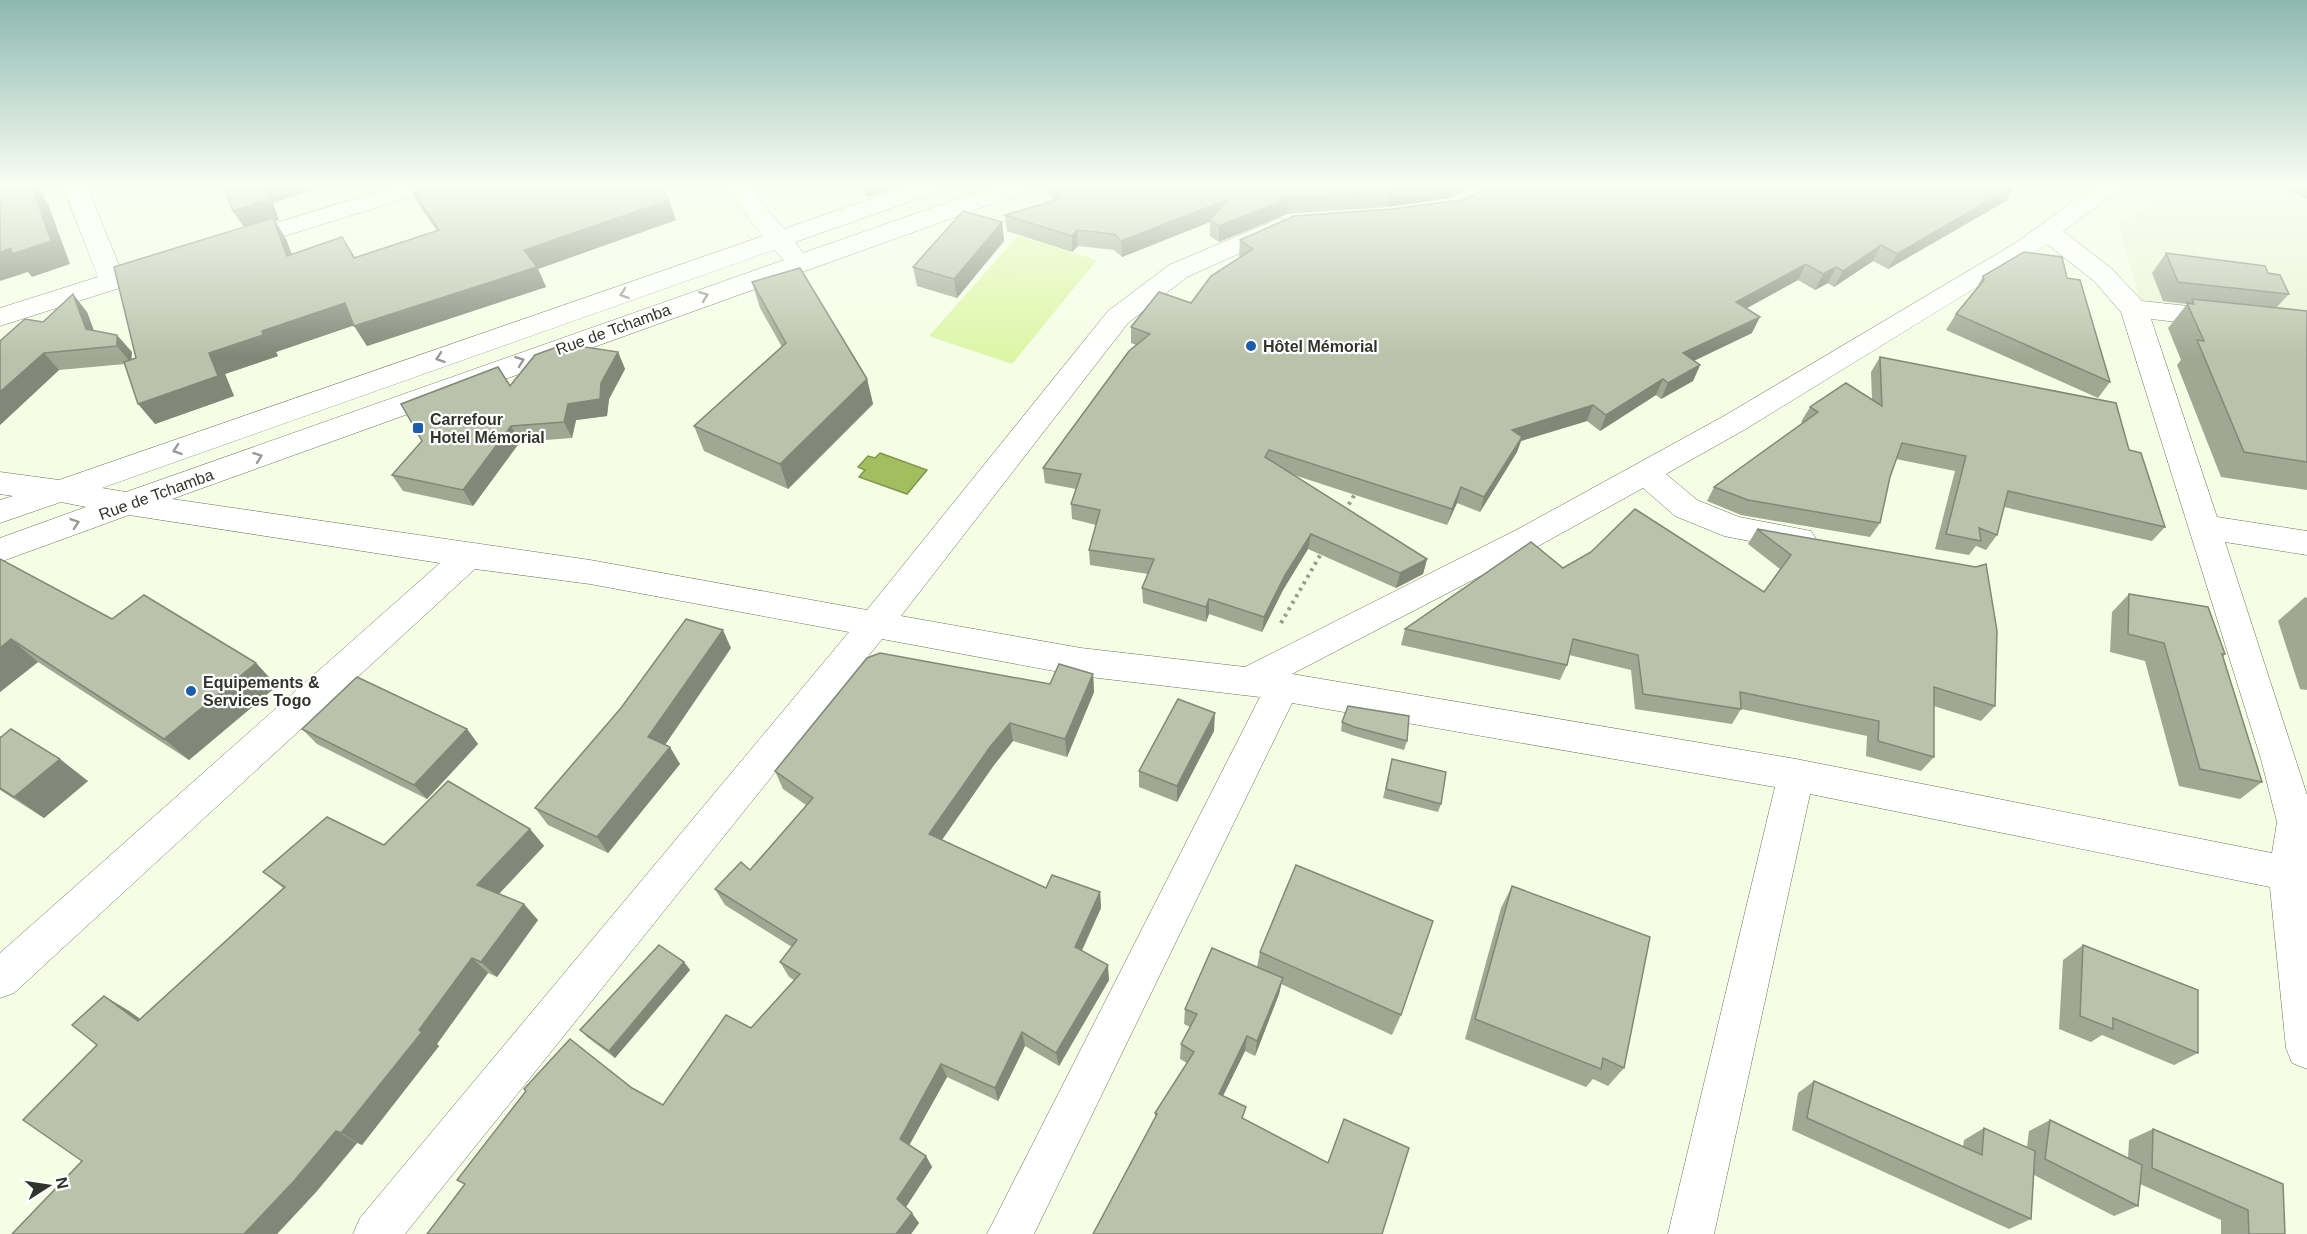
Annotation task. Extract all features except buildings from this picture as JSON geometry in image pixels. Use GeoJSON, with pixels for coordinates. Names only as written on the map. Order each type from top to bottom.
{"type":"FeatureCollection","features":[{"type":"Feature","properties":{"kind":"street"},"geometry":{"type":"LineString","coordinates":[[97,242],[112,281]]}},
{"type":"Feature","properties":{"kind":"street"},"geometry":{"type":"LineString","coordinates":[[213,250],[240,242]]}},
{"type":"Feature","properties":{"kind":"street","name":"Rue de Tchamba"},"geometry":{"type":"LineString","coordinates":[[0,512],[774,242]]}},
{"type":"Feature","properties":{"kind":"street"},"geometry":{"type":"LineString","coordinates":[[780,242],[797,263]]}},
{"type":"Feature","properties":{"kind":"street","name":"Rue de Tchamba"},"geometry":{"type":"LineString","coordinates":[[0,550],[858,242]]}},
{"type":"Feature","properties":{"kind":"street"},"geometry":{"type":"LineString","coordinates":[[376,1234],[876,623],[1118,317],[1178,271],[1245,242]]}},
{"type":"Feature","properties":{"kind":"street"},"geometry":{"type":"LineString","coordinates":[[1010,1234],[1265,684],[1754,411],[2033,242]]}},
{"type":"Feature","properties":{"kind":"street"},"geometry":{"type":"LineString","coordinates":[[2060,242],[2103,276],[2134,309],[2279,759],[2296,822],[2301,978],[2307,1048]]}},
{"type":"Feature","properties":{"kind":"street"},"geometry":{"type":"LineString","coordinates":[[0,317],[179,260]]}},
{"type":"Feature","properties":{"kind":"street"},"geometry":{"type":"LineString","coordinates":[[2134,309],[2307,328]]}},
{"type":"Feature","properties":{"kind":"street"},"geometry":{"type":"LineString","coordinates":[[1644,472],[1686,508],[1735,528],[1827,544]]}},
{"type":"Feature","properties":{"kind":"street"},"geometry":{"type":"LineString","coordinates":[[0,483],[469,556],[590,572],[1081,662],[1265,684],[1796,775],[2298,875]]}},
{"type":"Feature","properties":{"kind":"street"},"geometry":{"type":"LineString","coordinates":[[2203,527],[2307,543]]}},
{"type":"Feature","properties":{"kind":"street"},"geometry":{"type":"LineString","coordinates":[[0,566],[44,534]]}},
{"type":"Feature","properties":{"kind":"street"},"geometry":{"type":"LineString","coordinates":[[0,979],[469,556]]}},
{"type":"Feature","properties":{"kind":"street"},"geometry":{"type":"LineString","coordinates":[[1691,1234],[1796,775]]}},
{"type":"Feature","properties":{"kind":"path"},"geometry":{"type":"LineString","coordinates":[[1342,517],[1359,486]]}},
{"type":"Feature","properties":{"kind":"path"},"geometry":{"type":"LineString","coordinates":[[1265,684],[1324,548]]}},
{"type":"Feature","properties":{"kind":"shaded area"},"geometry":{"type":"Polygon","coordinates":[[[1013,242],[1036,242],[1097,260],[1012,364],[929,336],[1013,242]]]}},
{"type":"Feature","properties":{"kind":"shaded area"},"geometry":{"type":"Polygon","coordinates":[[[2124,242],[2307,242],[2307,329],[2141,307],[2124,242]]]}},
{"type":"Feature","properties":{"kind":"shaded area"},"geometry":{"type":"Polygon","coordinates":[[[880,453],[927,470],[907,494],[859,477],[865,470],[858,467],[868,456],[875,458],[880,453]]]}},
{"type":"Feature","properties":{"kind":"place","name":"Hôtel Mémorial"},"geometry":{"type":"Point","coordinates":[1251,346]}},
{"type":"Feature","properties":{"kind":"place","name":"Carrefour Hotel Mémorial"},"geometry":{"type":"Point","coordinates":[418,428]}},
{"type":"Feature","properties":{"kind":"place","name":"Equipements & Services Togo"},"geometry":{"type":"Point","coordinates":[191,691]}}]}
